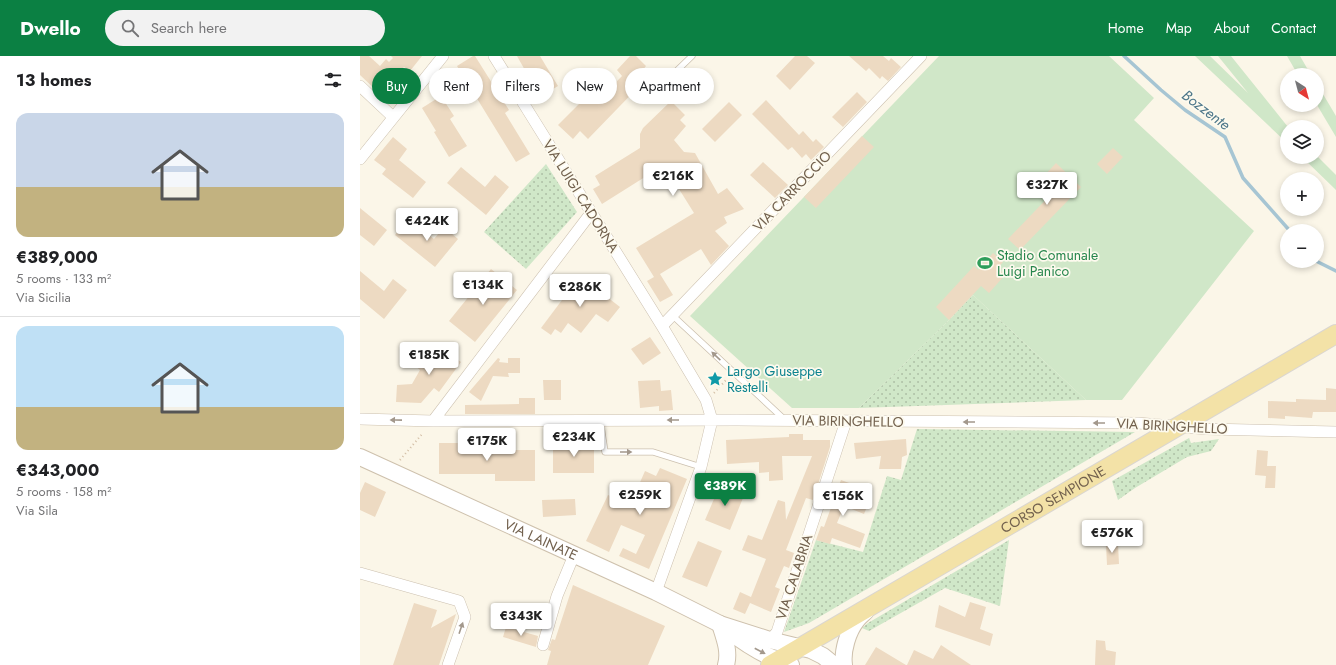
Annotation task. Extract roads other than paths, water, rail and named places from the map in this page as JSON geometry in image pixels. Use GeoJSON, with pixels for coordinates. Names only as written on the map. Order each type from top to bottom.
{"type":"FeatureCollection","features":[{"type":"Feature","properties":{"kind":"main road","name":"CORSO SEMPIONE"},"geometry":{"type":"LineString","coordinates":[[779,664],[801,648],[1336,334]]}},
{"type":"Feature","properties":{"kind":"street"},"geometry":{"type":"LineString","coordinates":[[360,159],[443,56]]}},
{"type":"Feature","properties":{"kind":"street","name":"VIA LUIGI CADORNA"},"geometry":{"type":"LineString","coordinates":[[494,56],[662,326],[706,400],[712,420]]}},
{"type":"Feature","properties":{"kind":"street","name":"VIA CARROCCIO"},"geometry":{"type":"LineString","coordinates":[[662,326],[921,56]]}},
{"type":"Feature","properties":{"kind":"street"},"geometry":{"type":"LineString","coordinates":[[360,86],[393,118]]}},
{"type":"Feature","properties":{"kind":"street"},"geometry":{"type":"LineString","coordinates":[[433,421],[591,213]]}},
{"type":"Feature","properties":{"kind":"street","name":"VIA BIRINGHELLO"},"geometry":{"type":"LineString","coordinates":[[360,419],[433,421],[786,420],[1138,423],[1207,429],[1336,432]]}},
{"type":"Feature","properties":{"kind":"street"},"geometry":{"type":"LineString","coordinates":[[656,592],[701,468],[712,420]]}},
{"type":"Feature","properties":{"kind":"street","name":"VIA CALABRIA"},"geometry":{"type":"LineString","coordinates":[[770,640],[776,632],[846,421]]}},
{"type":"Feature","properties":{"kind":"street","name":"VIA LAINATE"},"geometry":{"type":"LineString","coordinates":[[360,457],[656,592],[720,624],[770,640],[811,650],[823,656],[834,665]]}},
{"type":"Feature","properties":{"kind":"street"},"geometry":{"type":"LineString","coordinates":[[543,645],[557,596],[574,555]]}},
{"type":"Feature","properties":{"kind":"street"},"geometry":{"type":"LineString","coordinates":[[360,573],[459,601],[465,617],[448,665]]}},
{"type":"Feature","properties":{"kind":"street"},"geometry":{"type":"LineString","coordinates":[[844,665],[844,650],[852,628],[856,620],[872,606]]}},
{"type":"Feature","properties":{"kind":"street"},"geometry":{"type":"LineString","coordinates":[[720,624],[727,649],[728,659],[726,665]]}},
{"type":"Feature","properties":{"kind":"street","name":"VIA LAINATE"},"geometry":{"type":"LineString","coordinates":[[720,624],[742,641],[779,664]]}},
{"type":"Feature","properties":{"kind":"lane"},"geometry":{"type":"LineString","coordinates":[[680,68],[692,56]]}},
{"type":"Feature","properties":{"kind":"lane"},"geometry":{"type":"LineString","coordinates":[[672,315],[786,420]]}},
{"type":"Feature","properties":{"kind":"lane"},"geometry":{"type":"LineString","coordinates":[[600,420],[605,452],[653,452],[701,468]]}},
{"type":"Feature","properties":{"kind":"waterway","name":"Bozzente"},"geometry":{"type":"LineString","coordinates":[[1124,56],[1185,110],[1225,137],[1243,178],[1284,224]]}},
{"type":"Feature","properties":{"kind":"waterway","name":"Bozzente"},"geometry":{"type":"LineString","coordinates":[[1324,265],[1336,271]]}},
{"type":"Feature","properties":{"kind":"place","name":"Stadio Comunale Luigi Panico"},"geometry":{"type":"Point","coordinates":[985,263]}},
{"type":"Feature","properties":{"kind":"place","name":"Largo Giuseppe Restelli"},"geometry":{"type":"Point","coordinates":[715,379]}}]}
